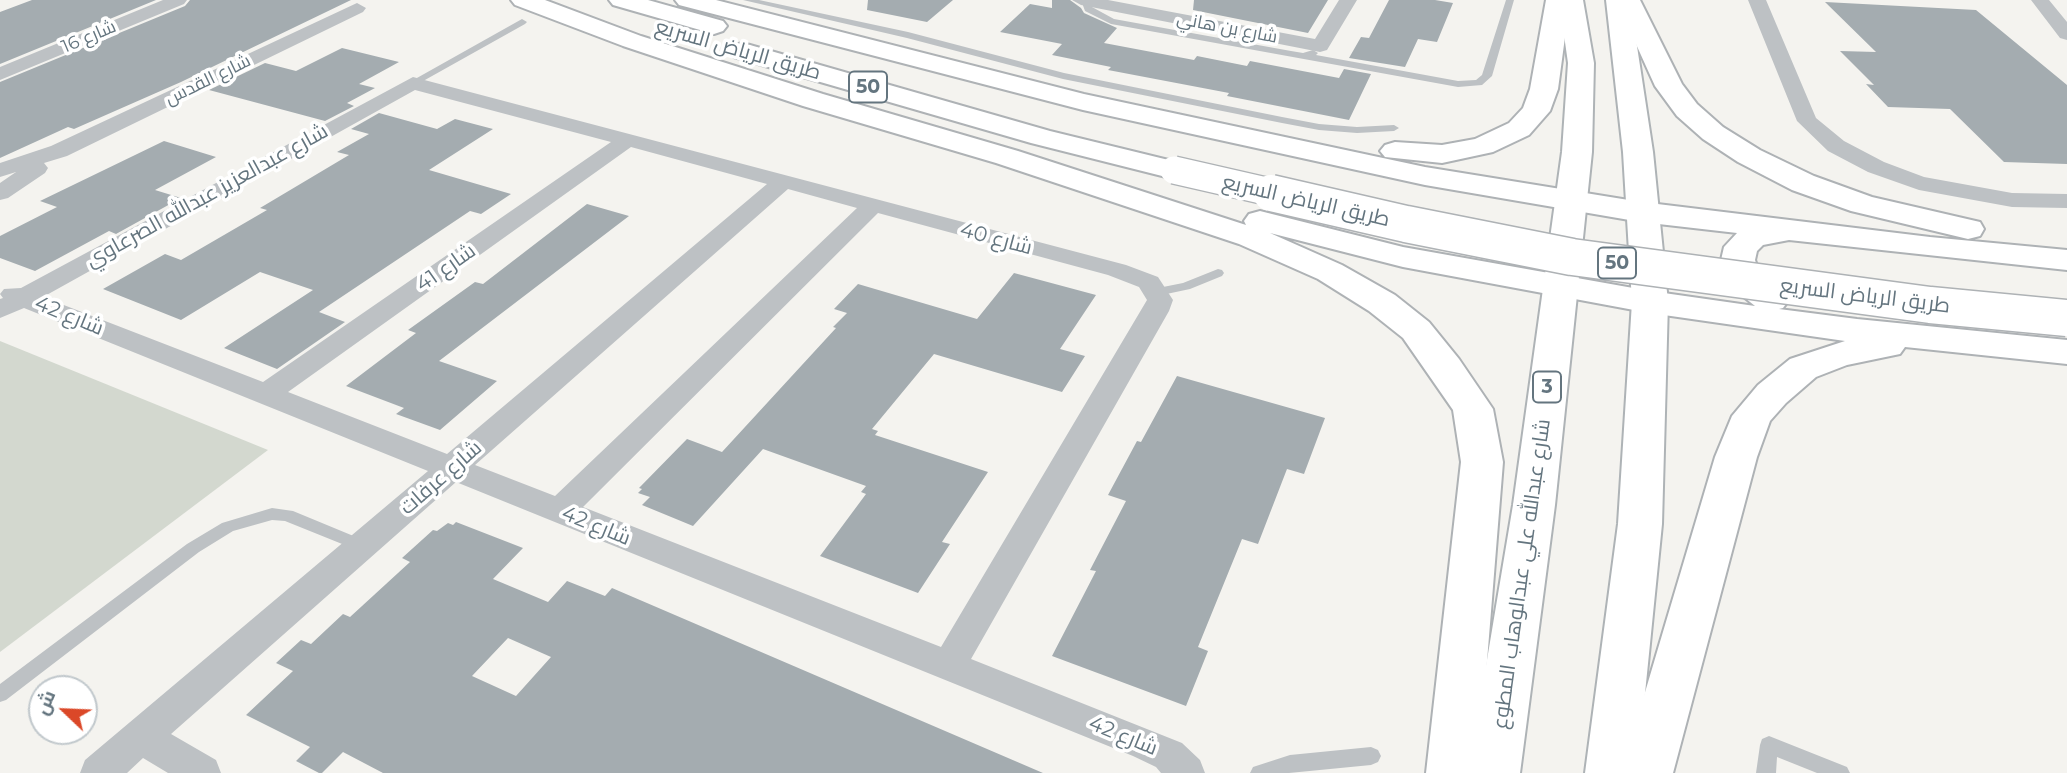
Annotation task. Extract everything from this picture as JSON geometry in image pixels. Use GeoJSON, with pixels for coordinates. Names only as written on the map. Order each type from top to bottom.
{"type":"FeatureCollection","features":[{"type":"Feature","properties":{"kind":"main road","name":"طريق الرياض السريع"},"geometry":{"type":"LineString","coordinates":[[563,0],[1041,137],[1348,188],[1570,231],[1920,278],[2067,293]]}},
{"type":"Feature","properties":{"kind":"main road","name":"طريق الرياض السريع"},"geometry":{"type":"LineString","coordinates":[[621,0],[1067,123],[1180,161],[1406,224],[1573,257],[1930,305],[2067,318]]}},
{"type":"Feature","properties":{"kind":"main road"},"geometry":{"type":"LineString","coordinates":[[687,0],[1083,102],[1425,176],[1642,212],[2067,260]]}},
{"type":"Feature","properties":{"kind":"main road"},"geometry":{"type":"LineString","coordinates":[[1220,132],[1441,154],[1483,146],[1519,129],[1536,111],[1544,89],[1558,0]]}},
{"type":"Feature","properties":{"kind":"main road","name":"شارع عبدالله علي عبدالوهاب المطوع"},"geometry":{"type":"LineString","coordinates":[[1494,773],[1534,505],[1571,201],[1581,63],[1571,0]]}},
{"type":"Feature","properties":{"kind":"main road"},"geometry":{"type":"LineString","coordinates":[[1611,773],[1640,524],[1650,302],[1638,152],[1618,0]]}},
{"type":"Feature","properties":{"kind":"main road"},"geometry":{"type":"LineString","coordinates":[[1628,0],[1669,86],[1687,110],[1713,133],[1749,156],[1802,183],[1862,204],[1928,222],[2067,247]]}},
{"type":"Feature","properties":{"kind":"main road"},"geometry":{"type":"LineString","coordinates":[[523,11],[1007,157],[1251,237],[1330,272],[1382,303],[1416,330],[1473,409],[1482,462],[1452,773]]}},
{"type":"Feature","properties":{"kind":"main road"},"geometry":{"type":"LineString","coordinates":[[1007,157],[1114,181],[1403,257],[1559,287],[1837,328],[2067,353]]}},
{"type":"Feature","properties":{"kind":"main road"},"geometry":{"type":"LineString","coordinates":[[1403,257],[1436,256],[1461,249],[1477,236],[1480,219],[1471,202],[1452,187],[1425,176]]}},
{"type":"Feature","properties":{"kind":"main road"},"geometry":{"type":"LineString","coordinates":[[1793,231],[1770,232],[1752,238],[1741,247],[1738,260],[1743,275],[1757,291],[1779,306],[1806,319],[1837,328]]}},
{"type":"Feature","properties":{"kind":"main road"},"geometry":{"type":"LineString","coordinates":[[1647,773],[1736,457],[1752,416],[1772,394],[1803,368],[1839,354],[1891,346],[2067,353]]}},
{"type":"Feature","properties":{"kind":"street","name":"شارع 16"},"geometry":{"type":"LineString","coordinates":[[0,74],[178,0]]}},
{"type":"Feature","properties":{"kind":"street","name":"شارع بن هاني"},"geometry":{"type":"LineString","coordinates":[[1083,0],[1312,51]]}},
{"type":"Feature","properties":{"kind":"street"},"geometry":{"type":"LineString","coordinates":[[1163,16],[1178,0]]}},
{"type":"Feature","properties":{"kind":"street"},"geometry":{"type":"LineString","coordinates":[[1312,51],[1348,0]]}},
{"type":"Feature","properties":{"kind":"street"},"geometry":{"type":"LineString","coordinates":[[1757,0],[1807,121],[1836,146],[1876,167],[1919,183],[2012,200],[2067,201]]}},
{"type":"Feature","properties":{"kind":"street"},"geometry":{"type":"LineString","coordinates":[[2040,0],[2067,34]]}},
{"type":"Feature","properties":{"kind":"street","name":"شارع القدس"},"geometry":{"type":"LineString","coordinates":[[0,170],[59,151],[357,8]]}},
{"type":"Feature","properties":{"kind":"street","name":"شارع 40"},"geometry":{"type":"LineString","coordinates":[[413,83],[1135,275],[1149,282],[1157,292]]}},
{"type":"Feature","properties":{"kind":"street","name":"شارع عبدالعزيز عبدالله الصرعاوي"},"geometry":{"type":"LineString","coordinates":[[7,299],[413,83]]}},
{"type":"Feature","properties":{"kind":"street","name":"شارع 41"},"geometry":{"type":"LineString","coordinates":[[266,394],[626,141]]}},
{"type":"Feature","properties":{"kind":"street","name":"شارع القدس"},"geometry":{"type":"LineString","coordinates":[[0,192],[59,151]]}},
{"type":"Feature","properties":{"kind":"street"},"geometry":{"type":"LineString","coordinates":[[0,180],[4,184],[0,192]]}},
{"type":"Feature","properties":{"kind":"street","name":"شارع عرفات"},"geometry":{"type":"LineString","coordinates":[[99,773],[782,183]]}},
{"type":"Feature","properties":{"kind":"street"},"geometry":{"type":"LineString","coordinates":[[561,511],[872,206]]}},
{"type":"Feature","properties":{"kind":"street"},"geometry":{"type":"LineString","coordinates":[[948,666],[1156,311],[1160,300],[1157,292]]}},
{"type":"Feature","properties":{"kind":"street","name":"شارع 42"},"geometry":{"type":"LineString","coordinates":[[7,299],[266,394],[1146,744],[1169,755],[1186,773]]}},
{"type":"Feature","properties":{"kind":"street"},"geometry":{"type":"LineString","coordinates":[[141,737],[202,773]]}},
{"type":"Feature","properties":{"kind":"lane"},"geometry":{"type":"LineString","coordinates":[[747,0],[908,35],[1063,76],[1269,118],[1319,127],[1357,130],[1394,128]]}},
{"type":"Feature","properties":{"kind":"lane"},"geometry":{"type":"LineString","coordinates":[[1083,0],[1088,9],[1111,21],[1312,51],[1458,84],[1479,83],[1487,76],[1510,0]]}},
{"type":"Feature","properties":{"kind":"lane"},"geometry":{"type":"LineString","coordinates":[[413,83],[523,11]]}},
{"type":"Feature","properties":{"kind":"lane"},"geometry":{"type":"LineString","coordinates":[[1157,292],[1186,286],[1218,272]]}},
{"type":"Feature","properties":{"kind":"lane"},"geometry":{"type":"LineString","coordinates":[[0,694],[193,548],[228,527],[272,513],[287,515],[362,546]]}},
{"type":"Feature","properties":{"kind":"lane"},"geometry":{"type":"LineString","coordinates":[[1766,773],[1769,745],[1840,773]]}},
{"type":"Feature","properties":{"kind":"lane"},"geometry":{"type":"LineString","coordinates":[[1260,773],[1290,764],[1371,756]]}},
{"type":"Feature","properties":{"kind":"shaded area"},"geometry":{"type":"Polygon","coordinates":[[[0,341],[268,450],[0,652],[0,341]]]}},
{"type":"Feature","properties":{"kind":"building"},"geometry":{"type":"Polygon","coordinates":[[[32,0],[156,0],[0,64],[0,12],[32,0]]]}},
{"type":"Feature","properties":{"kind":"building"},"geometry":{"type":"Polygon","coordinates":[[[190,0],[351,0],[181,82],[74,129],[68,127],[0,158],[0,82],[185,6],[190,0]]]}},
{"type":"Feature","properties":{"kind":"building"},"geometry":{"type":"Polygon","coordinates":[[[868,0],[953,0],[927,22],[867,10],[868,0]]]}},
{"type":"Feature","properties":{"kind":"building"},"geometry":{"type":"Polygon","coordinates":[[[1052,0],[1070,0],[1084,13],[1117,28],[1104,43],[1194,60],[1197,56],[1247,66],[1250,61],[1339,78],[1344,69],[1371,74],[1349,120],[1108,70],[1111,67],[1052,55],[1062,44],[1000,32],[1030,4],[1052,8],[1052,0]]]}},
{"type":"Feature","properties":{"kind":"building"},"geometry":{"type":"Polygon","coordinates":[[[1194,0],[1328,0],[1308,33],[1193,10],[1194,0]]]}},
{"type":"Feature","properties":{"kind":"building"},"geometry":{"type":"Polygon","coordinates":[[[1389,0],[1435,0],[1453,3],[1437,42],[1418,39],[1405,67],[1349,58],[1361,37],[1369,38],[1389,0]]]}},
{"type":"Feature","properties":{"kind":"building"},"geometry":{"type":"Polygon","coordinates":[[[1825,2],[1976,10],[2067,85],[2067,164],[2004,162],[1950,109],[1888,107],[1866,84],[1874,85],[1840,51],[1876,52],[1825,2]]]}},
{"type":"Feature","properties":{"kind":"building"},"geometry":{"type":"Polygon","coordinates":[[[342,48],[399,62],[359,84],[375,88],[347,103],[354,106],[325,121],[209,90],[265,63],[296,71],[342,48]]]}},
{"type":"Feature","properties":{"kind":"building"},"geometry":{"type":"Polygon","coordinates":[[[379,113],[437,129],[455,119],[493,129],[429,170],[511,194],[481,214],[470,211],[319,312],[345,322],[277,369],[224,348],[313,290],[260,272],[181,320],[103,289],[165,254],[181,260],[267,210],[260,208],[349,155],[337,152],[369,134],[351,129],[379,113]]]}},
{"type":"Feature","properties":{"kind":"building"},"geometry":{"type":"Polygon","coordinates":[[[164,141],[216,157],[155,190],[181,198],[116,234],[109,231],[35,271],[0,258],[0,236],[57,207],[40,201],[164,141]]]}},
{"type":"Feature","properties":{"kind":"building"},"geometry":{"type":"Polygon","coordinates":[[[587,204],[629,216],[439,361],[497,381],[440,430],[396,414],[404,408],[346,386],[416,333],[408,330],[475,282],[483,284],[587,204]]]}},
{"type":"Feature","properties":{"kind":"building"},"geometry":{"type":"Polygon","coordinates":[[[1014,273],[1096,295],[1060,349],[1085,356],[1062,392],[934,354],[872,429],[878,431],[875,435],[988,472],[942,542],[950,544],[918,593],[820,556],[866,494],[861,492],[866,486],[763,449],[693,526],[642,505],[650,497],[638,493],[642,489],[639,488],[687,439],[722,452],[836,328],[833,327],[847,313],[834,309],[858,284],[977,319],[1014,273]]]}},
{"type":"Feature","properties":{"kind":"building"},"geometry":{"type":"Polygon","coordinates":[[[1177,376],[1325,418],[1304,474],[1287,469],[1258,544],[1242,539],[1198,647],[1208,651],[1186,706],[1052,656],[1096,571],[1090,570],[1126,501],[1108,495],[1177,376]]]}},
{"type":"Feature","properties":{"kind":"building"},"geometry":{"type":"Polygon","coordinates":[[[456,522],[523,548],[493,579],[548,602],[567,581],[605,596],[612,588],[1043,773],[383,773],[343,752],[319,773],[296,761],[310,747],[246,715],[293,671],[276,663],[301,640],[311,644],[343,614],[350,617],[410,562],[402,558],[433,530],[437,531],[448,523],[453,525],[456,522]],[[508,638],[472,676],[516,696],[551,657],[508,638]]]}}]}
